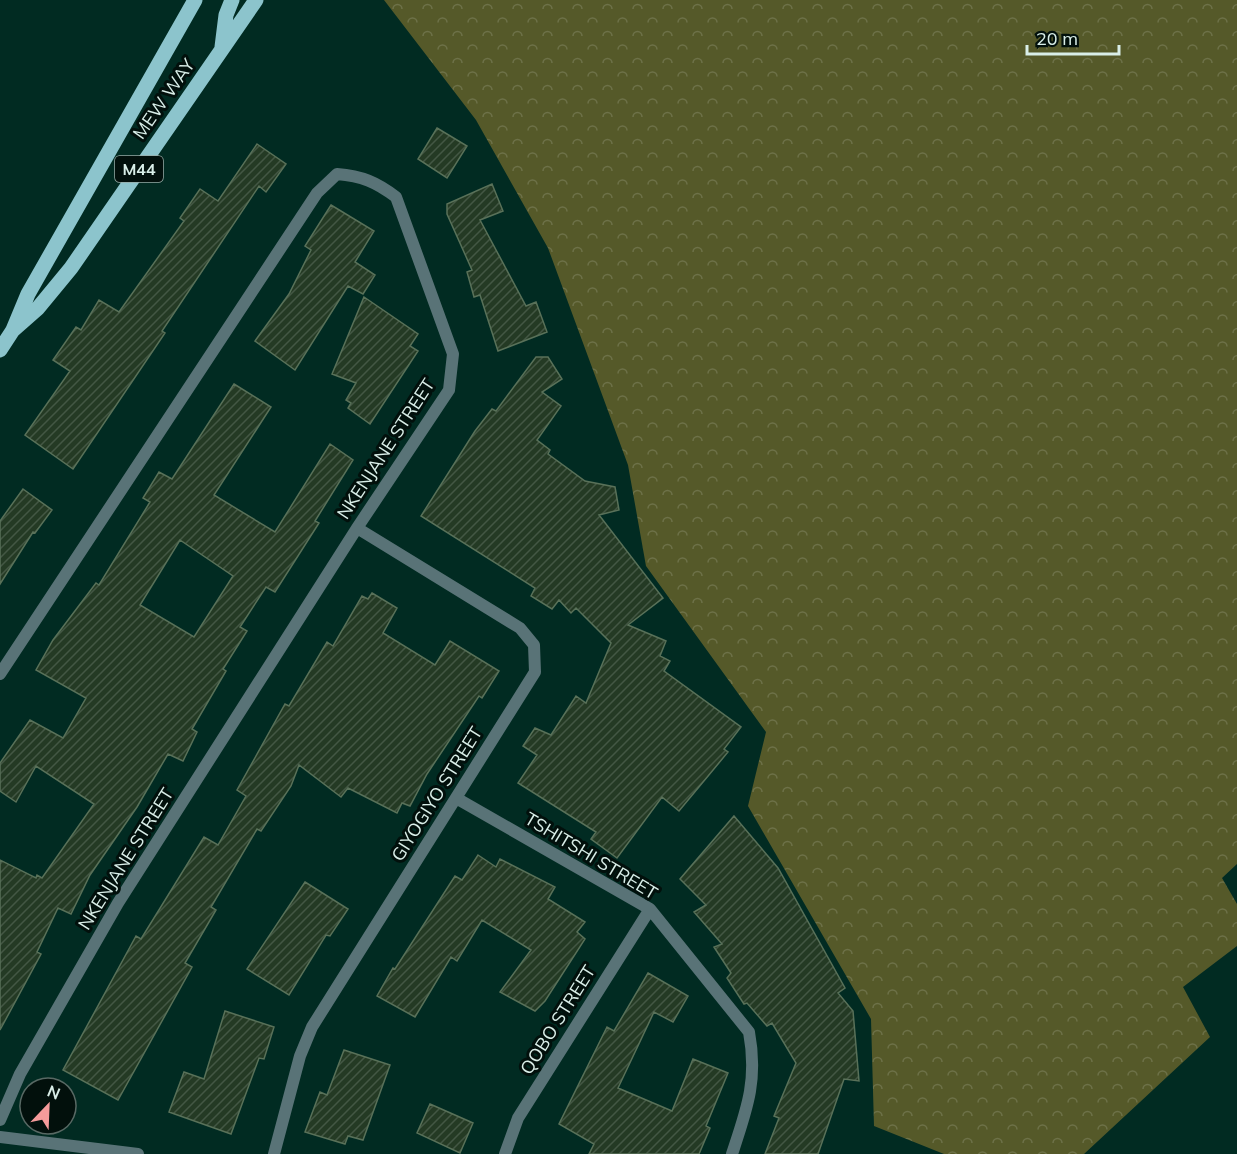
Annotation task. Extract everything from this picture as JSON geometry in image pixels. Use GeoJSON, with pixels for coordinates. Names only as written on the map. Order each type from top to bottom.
{"type":"FeatureCollection","features":[{"type":"Feature","properties":{"kind":"main road","name":"MEW WAY"},"geometry":{"type":"LineString","coordinates":[[0,350],[13,330],[28,294],[195,0]]}},
{"type":"Feature","properties":{"kind":"main road"},"geometry":{"type":"LineString","coordinates":[[222,49],[226,15],[232,0]]}},
{"type":"Feature","properties":{"kind":"main road","name":"MEW WAY"},"geometry":{"type":"LineString","coordinates":[[13,330],[38,308],[71,268],[256,0]]}},
{"type":"Feature","properties":{"kind":"street","name":"NKENJANE STREET"},"geometry":{"type":"LineString","coordinates":[[0,674],[317,193],[337,174],[360,176],[378,183],[396,197],[453,354],[449,390],[357,528],[118,903],[20,1074],[0,1120]]}},
{"type":"Feature","properties":{"kind":"street","name":"GIYOGIYO STREET"},"geometry":{"type":"LineString","coordinates":[[274,1154],[300,1056],[312,1028],[535,672],[534,645],[520,628],[357,528]]}},
{"type":"Feature","properties":{"kind":"street","name":"TSHITSHI STREET"},"geometry":{"type":"LineString","coordinates":[[456,798],[650,909],[748,1032],[754,1058],[752,1093],[732,1154]]}},
{"type":"Feature","properties":{"kind":"street","name":"QOBO STREET"},"geometry":{"type":"LineString","coordinates":[[505,1154],[518,1118],[650,909]]}},
{"type":"Feature","properties":{"kind":"street"},"geometry":{"type":"LineString","coordinates":[[0,1137],[138,1154]]}},
{"type":"Feature","properties":{"kind":"green space"},"geometry":{"type":"Polygon","coordinates":[[[384,0],[1237,0],[1237,864],[1222,878],[1237,904],[1237,946],[1183,987],[1210,1037],[1084,1154],[944,1154],[874,1126],[871,1019],[748,806],[766,732],[646,566],[628,465],[548,248],[476,120],[384,0]]]}},
{"type":"Feature","properties":{"kind":"building"},"geometry":{"type":"Polygon","coordinates":[[[437,128],[467,146],[447,178],[418,159],[437,128]]]}},
{"type":"Feature","properties":{"kind":"building"},"geometry":{"type":"Polygon","coordinates":[[[257,144],[286,164],[266,192],[259,186],[162,331],[165,333],[73,469],[25,435],[70,371],[53,360],[76,327],[81,330],[99,300],[119,312],[184,221],[180,218],[200,189],[218,201],[257,144]]]}},
{"type":"Feature","properties":{"kind":"building"},"geometry":{"type":"Polygon","coordinates":[[[492,184],[503,211],[480,220],[526,306],[536,302],[547,332],[498,351],[480,295],[474,297],[467,272],[472,270],[447,214],[447,204],[492,184]]]}},
{"type":"Feature","properties":{"kind":"building"},"geometry":{"type":"Polygon","coordinates":[[[331,205],[374,231],[355,262],[375,275],[363,294],[348,286],[295,370],[255,341],[289,294],[311,250],[305,246],[331,205]]]}},
{"type":"Feature","properties":{"kind":"building"},"geometry":{"type":"Polygon","coordinates":[[[364,297],[418,334],[410,346],[418,351],[370,424],[348,408],[351,403],[346,400],[356,383],[332,374],[364,297]]]}},
{"type":"Feature","properties":{"kind":"building"},"geometry":{"type":"Polygon","coordinates":[[[536,357],[548,357],[562,379],[542,392],[561,406],[537,440],[550,450],[548,454],[585,481],[615,487],[619,510],[599,515],[663,598],[628,625],[666,641],[660,656],[670,661],[664,671],[741,727],[724,749],[728,752],[679,811],[662,797],[617,858],[591,839],[596,832],[518,783],[537,755],[523,746],[535,728],[551,735],[576,696],[586,703],[611,643],[576,608],[571,613],[559,600],[552,609],[531,596],[535,588],[421,516],[475,431],[492,409],[496,411],[536,357]]]}},
{"type":"Feature","properties":{"kind":"building"},"geometry":{"type":"Polygon","coordinates":[[[234,384],[271,407],[214,495],[275,532],[330,444],[353,460],[315,521],[319,523],[275,592],[266,587],[240,627],[247,631],[223,669],[226,671],[192,729],[197,732],[183,761],[168,754],[137,807],[90,875],[71,914],[58,908],[37,952],[41,954],[0,1030],[0,860],[36,878],[37,875],[42,878],[94,804],[36,766],[16,802],[0,791],[0,763],[30,720],[63,738],[86,698],[36,670],[53,640],[96,583],[99,585],[150,502],[143,498],[159,472],[172,479],[234,384]],[[180,540],[140,605],[194,637],[233,576],[180,540]]]}},
{"type":"Feature","properties":{"kind":"building"},"geometry":{"type":"Polygon","coordinates":[[[23,489],[52,510],[35,533],[33,532],[0,584],[0,521],[23,489]]]}},
{"type":"Feature","properties":{"kind":"building"},"geometry":{"type":"Polygon","coordinates":[[[372,593],[397,608],[383,633],[435,665],[450,641],[499,671],[482,698],[479,696],[427,774],[410,806],[402,803],[397,813],[348,788],[341,797],[299,765],[291,786],[261,831],[257,829],[211,907],[216,910],[185,963],[192,967],[118,1100],[78,1078],[78,1076],[63,1070],[136,936],[141,939],[204,837],[218,845],[246,796],[237,790],[285,704],[289,706],[327,642],[333,646],[362,596],[368,599],[372,593]]]}},
{"type":"Feature","properties":{"kind":"building"},"geometry":{"type":"Polygon","coordinates":[[[734,816],[778,868],[845,988],[838,993],[853,1011],[859,1081],[844,1079],[818,1154],[765,1154],[779,1118],[774,1116],[796,1063],[772,1023],[767,1026],[747,1003],[744,1004],[727,978],[731,973],[714,947],[722,944],[694,912],[706,905],[680,879],[734,816]]]}},
{"type":"Feature","properties":{"kind":"building"},"geometry":{"type":"Polygon","coordinates":[[[478,855],[496,867],[500,859],[555,887],[548,899],[585,922],[577,932],[585,939],[545,1001],[535,1011],[500,992],[531,950],[482,920],[457,961],[451,957],[415,1017],[377,996],[393,968],[395,969],[455,876],[462,880],[478,855]]]}},
{"type":"Feature","properties":{"kind":"building"},"geometry":{"type":"Polygon","coordinates":[[[305,882],[348,909],[330,936],[326,935],[289,995],[247,969],[305,882]]]}},
{"type":"Feature","properties":{"kind":"building"},"geometry":{"type":"Polygon","coordinates":[[[648,973],[688,996],[673,1022],[654,1012],[618,1088],[672,1111],[693,1059],[728,1073],[706,1126],[710,1128],[699,1154],[589,1154],[594,1144],[559,1124],[607,1027],[614,1031],[648,973]]]}},
{"type":"Feature","properties":{"kind":"building"},"geometry":{"type":"Polygon","coordinates":[[[225,1011],[274,1027],[264,1059],[259,1058],[231,1134],[169,1112],[184,1072],[204,1079],[225,1011]]]}},
{"type":"Feature","properties":{"kind":"building"},"geometry":{"type":"Polygon","coordinates":[[[344,1050],[390,1065],[363,1140],[348,1136],[345,1144],[305,1132],[320,1092],[327,1095],[344,1050]]]}},
{"type":"Feature","properties":{"kind":"building"},"geometry":{"type":"Polygon","coordinates":[[[430,1104],[473,1123],[460,1153],[417,1133],[430,1104]]]}}]}
